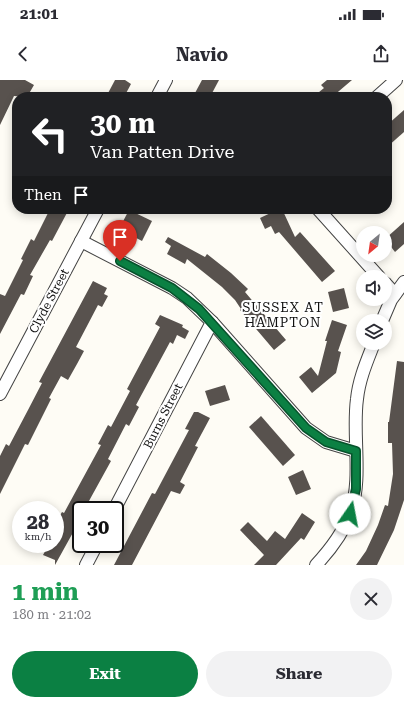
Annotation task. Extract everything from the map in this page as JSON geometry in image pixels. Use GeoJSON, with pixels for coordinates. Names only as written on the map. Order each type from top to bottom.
{"type":"FeatureCollection","features":[{"type":"Feature","properties":{"kind":"street"},"geometry":{"type":"LineString","coordinates":[[160,92],[166,80]]}},
{"type":"Feature","properties":{"kind":"street"},"geometry":{"type":"LineString","coordinates":[[383,92],[396,80]]}},
{"type":"Feature","properties":{"kind":"street","name":"Clyde Street"},"geometry":{"type":"LineString","coordinates":[[0,394],[95,214]]}},
{"type":"Feature","properties":{"kind":"street"},"geometry":{"type":"LineString","coordinates":[[322,214],[373,270]]}},
{"type":"Feature","properties":{"kind":"street"},"geometry":{"type":"LineString","coordinates":[[81,241],[172,288],[186,298],[212,322],[306,428],[326,442],[356,451]]}},
{"type":"Feature","properties":{"kind":"street"},"geometry":{"type":"LineString","coordinates":[[385,314],[395,294],[404,282]]}},
{"type":"Feature","properties":{"kind":"street"},"geometry":{"type":"LineString","coordinates":[[392,291],[395,294]]}},
{"type":"Feature","properties":{"kind":"street","name":"Burns Street"},"geometry":{"type":"LineString","coordinates":[[119,501],[212,322]]}},
{"type":"Feature","properties":{"kind":"street"},"geometry":{"type":"LineString","coordinates":[[316,565],[332,548],[350,514],[356,489],[357,399],[361,378],[371,350]]}},
{"type":"Feature","properties":{"kind":"street"},"geometry":{"type":"LineString","coordinates":[[86,565],[92,553]]}},
{"type":"Feature","properties":{"kind":"building"},"geometry":{"type":"Polygon","coordinates":[[[0,80],[25,80],[34,85],[30,92],[12,92],[12,100],[0,125],[0,80]]]}},
{"type":"Feature","properties":{"kind":"building"},"geometry":{"type":"Polygon","coordinates":[[[115,80],[125,80],[131,84],[127,92],[109,92],[115,80]]]}},
{"type":"Feature","properties":{"kind":"building"},"geometry":{"type":"Polygon","coordinates":[[[202,80],[219,80],[213,92],[196,92],[202,80]]]}},
{"type":"Feature","properties":{"kind":"building"},"geometry":{"type":"Polygon","coordinates":[[[327,80],[352,80],[338,92],[319,92],[324,88],[321,85],[327,80]]]}},
{"type":"Feature","properties":{"kind":"building"},"geometry":{"type":"Polygon","coordinates":[[[404,110],[404,132],[392,143],[392,121],[404,110]]]}},
{"type":"Feature","properties":{"kind":"building"},"geometry":{"type":"Polygon","coordinates":[[[48,214],[66,214],[52,241],[50,240],[30,275],[33,276],[24,295],[21,294],[0,334],[0,294],[5,296],[23,260],[21,259],[31,239],[34,241],[48,214]]]}},
{"type":"Feature","properties":{"kind":"building"},"geometry":{"type":"Polygon","coordinates":[[[127,214],[137,214],[152,221],[142,241],[119,229],[127,214]]]}},
{"type":"Feature","properties":{"kind":"building"},"geometry":{"type":"Polygon","coordinates":[[[268,214],[284,214],[295,237],[300,232],[335,271],[322,282],[279,232],[275,234],[271,226],[265,229],[260,218],[268,214]]]}},
{"type":"Feature","properties":{"kind":"building"},"geometry":{"type":"Polygon","coordinates":[[[404,222],[404,244],[395,252],[392,248],[392,233],[404,222]]]}},
{"type":"Feature","properties":{"kind":"building"},"geometry":{"type":"Polygon","coordinates":[[[168,237],[205,257],[207,254],[231,273],[248,289],[245,292],[286,340],[274,350],[240,310],[241,309],[235,300],[222,287],[187,259],[185,264],[167,254],[171,246],[165,242],[168,237]]]}},
{"type":"Feature","properties":{"kind":"building"},"geometry":{"type":"Polygon","coordinates":[[[93,281],[107,288],[104,294],[108,296],[102,307],[98,305],[76,347],[84,351],[68,380],[61,376],[49,398],[51,399],[28,445],[25,444],[0,494],[0,456],[6,444],[9,446],[42,383],[39,382],[93,281]]]}},
{"type":"Feature","properties":{"kind":"building"},"geometry":{"type":"Polygon","coordinates":[[[344,288],[349,308],[333,312],[328,292],[344,288]]]}},
{"type":"Feature","properties":{"kind":"building"},"geometry":{"type":"Polygon","coordinates":[[[160,315],[183,325],[182,327],[189,331],[185,339],[177,335],[173,344],[170,342],[136,405],[139,407],[129,426],[126,424],[108,459],[111,461],[89,501],[72,501],[72,534],[64,549],[64,513],[101,445],[98,444],[108,425],[111,427],[130,391],[127,389],[160,327],[155,324],[160,315]]]}},
{"type":"Feature","properties":{"kind":"building"},"geometry":{"type":"Polygon","coordinates":[[[332,320],[347,325],[338,351],[341,352],[336,373],[312,393],[299,377],[311,367],[318,376],[327,341],[325,341],[332,320]]]}},
{"type":"Feature","properties":{"kind":"building"},"geometry":{"type":"Polygon","coordinates":[[[397,361],[404,362],[404,500],[394,530],[377,565],[356,565],[366,551],[385,505],[388,506],[393,474],[392,443],[388,443],[388,422],[397,361]]]}},
{"type":"Feature","properties":{"kind":"building"},"geometry":{"type":"Polygon","coordinates":[[[225,385],[230,400],[210,406],[205,391],[225,385]]]}},
{"type":"Feature","properties":{"kind":"building"},"geometry":{"type":"Polygon","coordinates":[[[194,412],[198,412],[210,418],[195,446],[198,447],[180,482],[185,485],[180,494],[171,491],[132,565],[114,565],[120,553],[124,553],[124,546],[152,493],[155,494],[189,430],[185,429],[194,412]]]}},
{"type":"Feature","properties":{"kind":"building"},"geometry":{"type":"Polygon","coordinates":[[[261,416],[295,455],[283,466],[249,427],[261,416]]]}},
{"type":"Feature","properties":{"kind":"building"},"geometry":{"type":"Polygon","coordinates":[[[303,470],[311,489],[296,495],[288,477],[303,470]]]}},
{"type":"Feature","properties":{"kind":"building"},"geometry":{"type":"Polygon","coordinates":[[[302,513],[315,522],[304,540],[301,538],[276,565],[254,565],[264,555],[240,530],[248,522],[267,541],[275,531],[285,539],[302,513]]]}},
{"type":"Feature","properties":{"kind":"building"},"geometry":{"type":"Polygon","coordinates":[[[44,553],[62,553],[55,565],[55,560],[43,555],[44,553]]]}},
{"type":"Feature","properties":{"kind":"district","name":"SUSSEX AT HAMPTON"},"geometry":{"type":"Point","coordinates":[283,314]}},
{"type":"Feature","properties":{"kind":"route"},"geometry":{"type":"LineString","coordinates":[[120,261],[172,288],[199,309],[306,428],[326,442],[356,451],[356,489],[350,514]]}}]}
